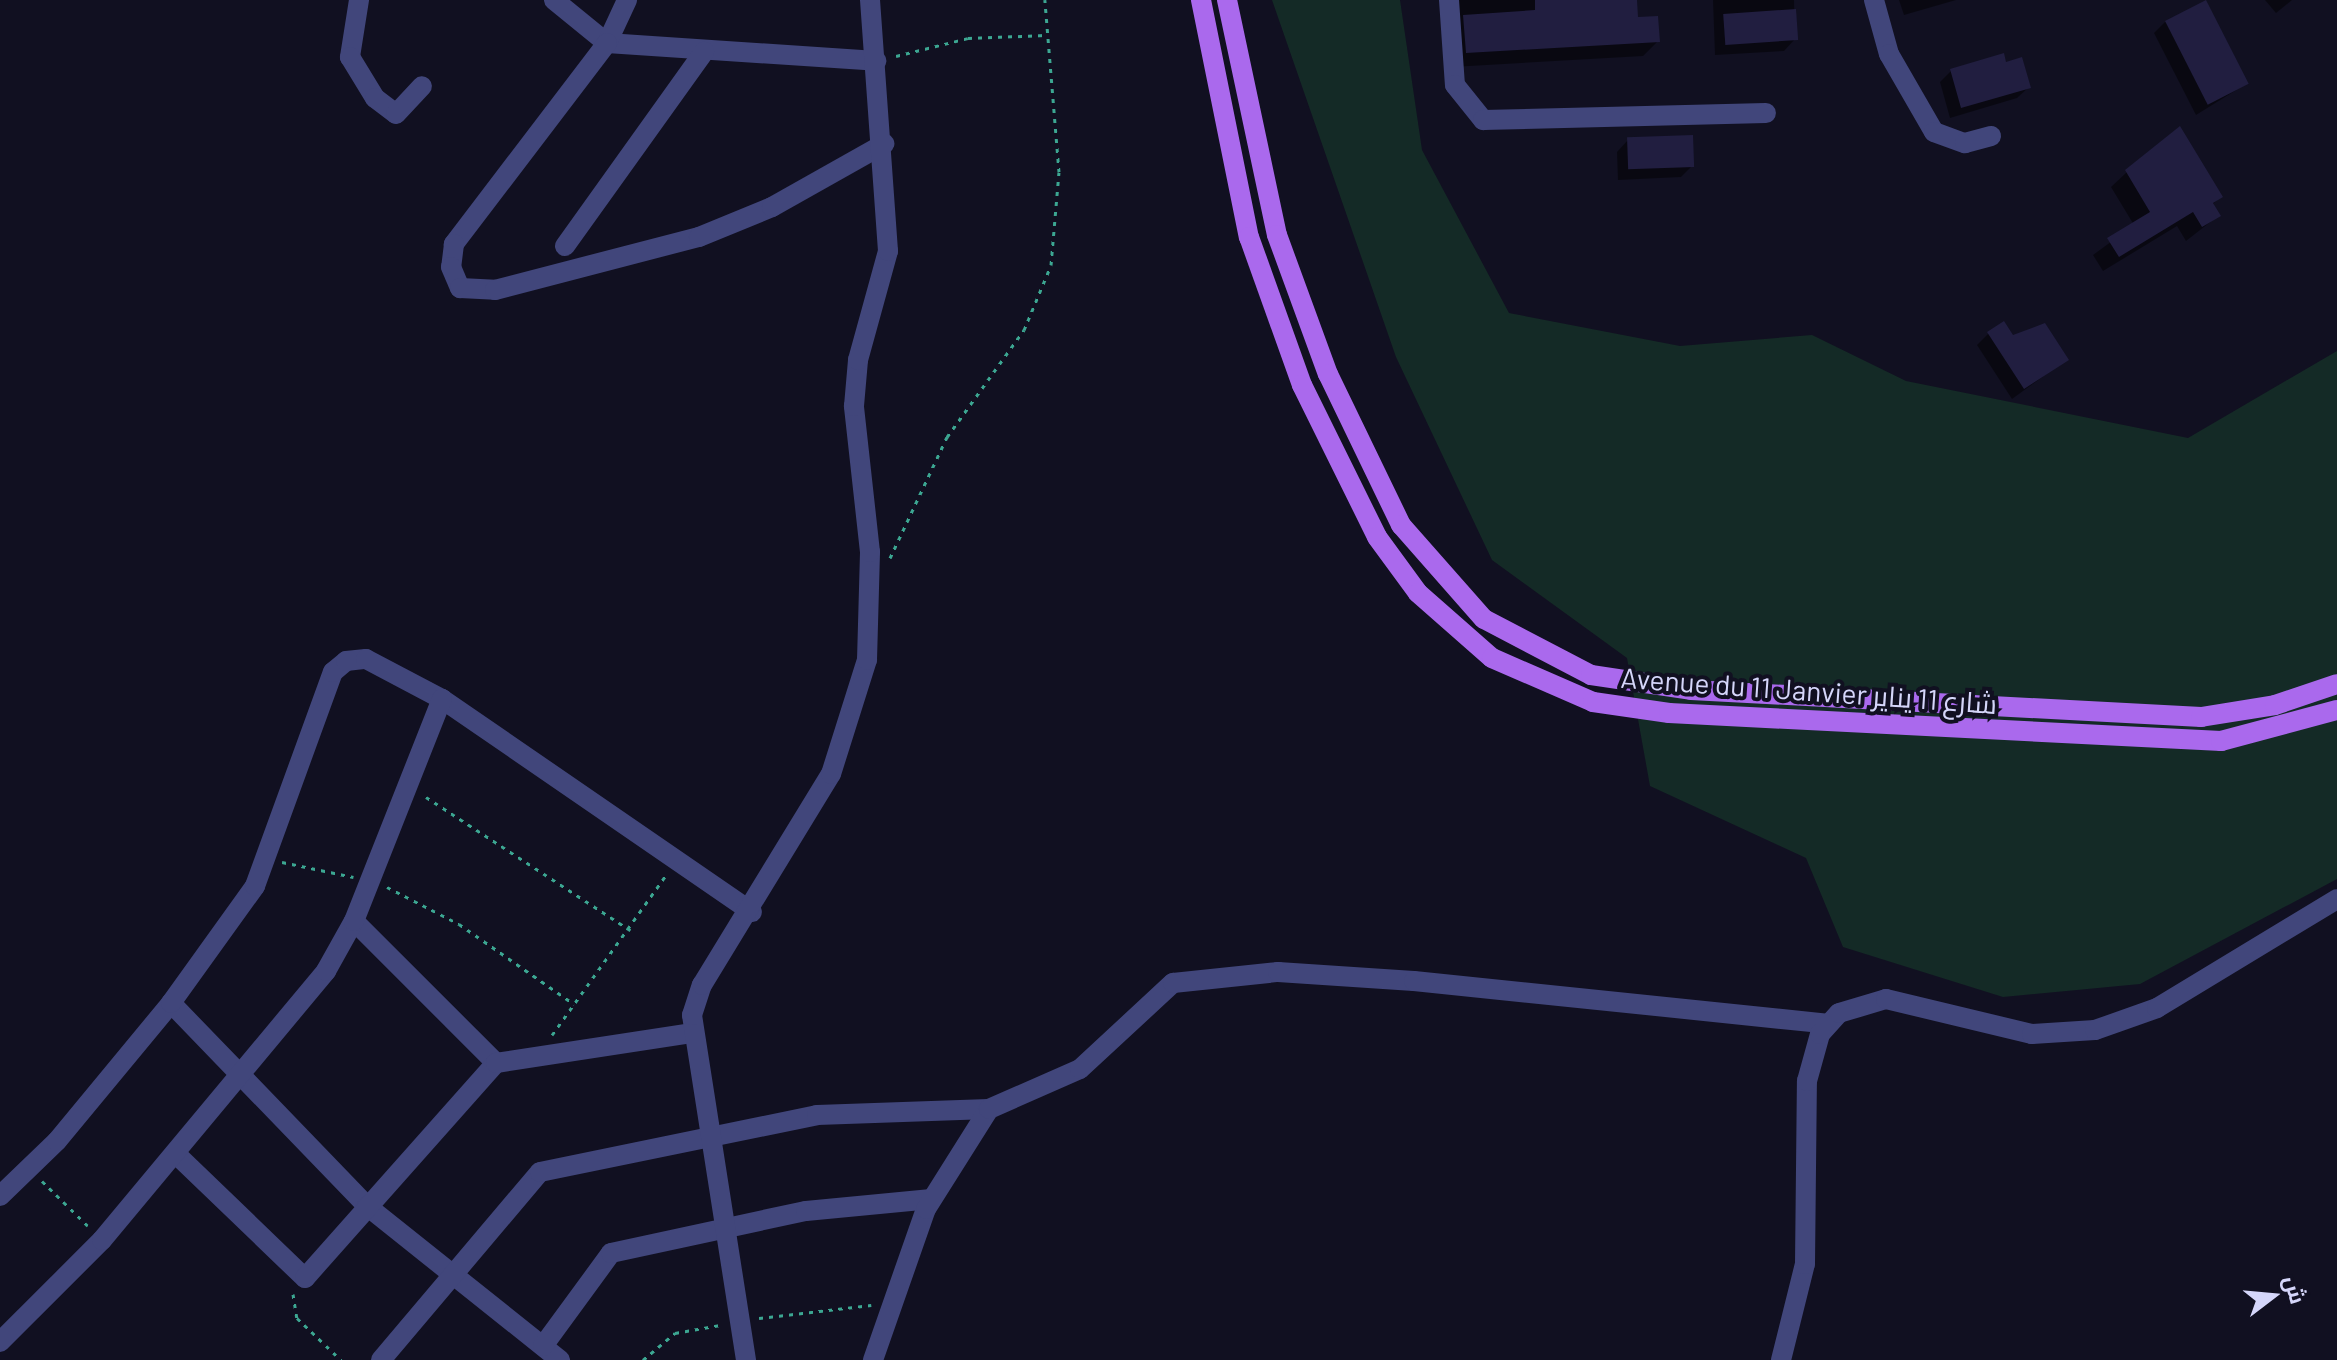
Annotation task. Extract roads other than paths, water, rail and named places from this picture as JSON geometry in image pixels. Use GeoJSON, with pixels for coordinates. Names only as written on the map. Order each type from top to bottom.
{"type":"FeatureCollection","features":[{"type":"Feature","properties":{"kind":"main road","name":"Avenue du 11 Janvier شارع 11 يناير"},"geometry":{"type":"LineString","coordinates":[[1201,0],[1249,237],[1302,385],[1377,537],[1418,593],[1492,658],[1593,702],[1669,713],[2221,741],[2337,710]]}},
{"type":"Feature","properties":{"kind":"main road","name":"Avenue du 11 Janvier شارع 11 يناير"},"geometry":{"type":"LineString","coordinates":[[1227,0],[1277,235],[1328,374],[1401,525],[1484,619],[1591,675],[1691,690],[2188,717],[2262,708],[2337,684]]}},
{"type":"Feature","properties":{"kind":"street"},"geometry":{"type":"LineString","coordinates":[[359,0],[350,57],[375,98],[396,114],[422,86]]}},
{"type":"Feature","properties":{"kind":"street"},"geometry":{"type":"LineString","coordinates":[[553,0],[607,43],[704,52],[876,61]]}},
{"type":"Feature","properties":{"kind":"street"},"geometry":{"type":"LineString","coordinates":[[627,0],[607,43],[454,244],[451,267],[460,288],[495,290],[699,237],[772,207],[884,144]]}},
{"type":"Feature","properties":{"kind":"street"},"geometry":{"type":"LineString","coordinates":[[746,1360],[693,1033],[702,985],[752,912],[831,774],[867,660],[870,552],[854,406],[858,360],[888,251],[884,144],[870,0]]}},
{"type":"Feature","properties":{"kind":"street"},"geometry":{"type":"LineString","coordinates":[[1449,0],[1455,85],[1483,120],[1766,113]]}},
{"type":"Feature","properties":{"kind":"street"},"geometry":{"type":"LineString","coordinates":[[1874,0],[1889,54],[1934,132],[1965,143],[1991,136]]}},
{"type":"Feature","properties":{"kind":"street"},"geometry":{"type":"LineString","coordinates":[[565,246],[704,52]]}},
{"type":"Feature","properties":{"kind":"street"},"geometry":{"type":"LineString","coordinates":[[0,1196],[31,1170],[171,1003],[270,860],[340,664],[366,659],[442,699],[752,912]]}},
{"type":"Feature","properties":{"kind":"street"},"geometry":{"type":"LineString","coordinates":[[0,1342],[102,1240],[326,971],[354,921],[442,699]]}},
{"type":"Feature","properties":{"kind":"street"},"geometry":{"type":"LineString","coordinates":[[1781,1360],[1805,1264],[1807,1081],[1827,1024],[1849,1006],[1886,999],[2032,1034],[2095,1030],[2157,1008],[2337,899]]}},
{"type":"Feature","properties":{"kind":"street"},"geometry":{"type":"LineString","coordinates":[[354,921],[496,1063]]}},
{"type":"Feature","properties":{"kind":"street"},"geometry":{"type":"LineString","coordinates":[[381,1360],[448,1274],[540,1172],[711,1134],[858,1109],[989,1109],[1080,1069],[1161,989],[1198,977],[1278,972],[1414,981],[1827,1024]]}},
{"type":"Feature","properties":{"kind":"street"},"geometry":{"type":"LineString","coordinates":[[171,1003],[367,1206],[448,1274],[560,1360]]}},
{"type":"Feature","properties":{"kind":"street"},"geometry":{"type":"LineString","coordinates":[[176,1154],[305,1278],[496,1063],[532,1060],[693,1033]]}},
{"type":"Feature","properties":{"kind":"street"},"geometry":{"type":"LineString","coordinates":[[873,1360],[931,1199],[989,1109]]}},
{"type":"Feature","properties":{"kind":"street"},"geometry":{"type":"LineString","coordinates":[[543,1346],[611,1253],[806,1211],[931,1199]]}}]}
